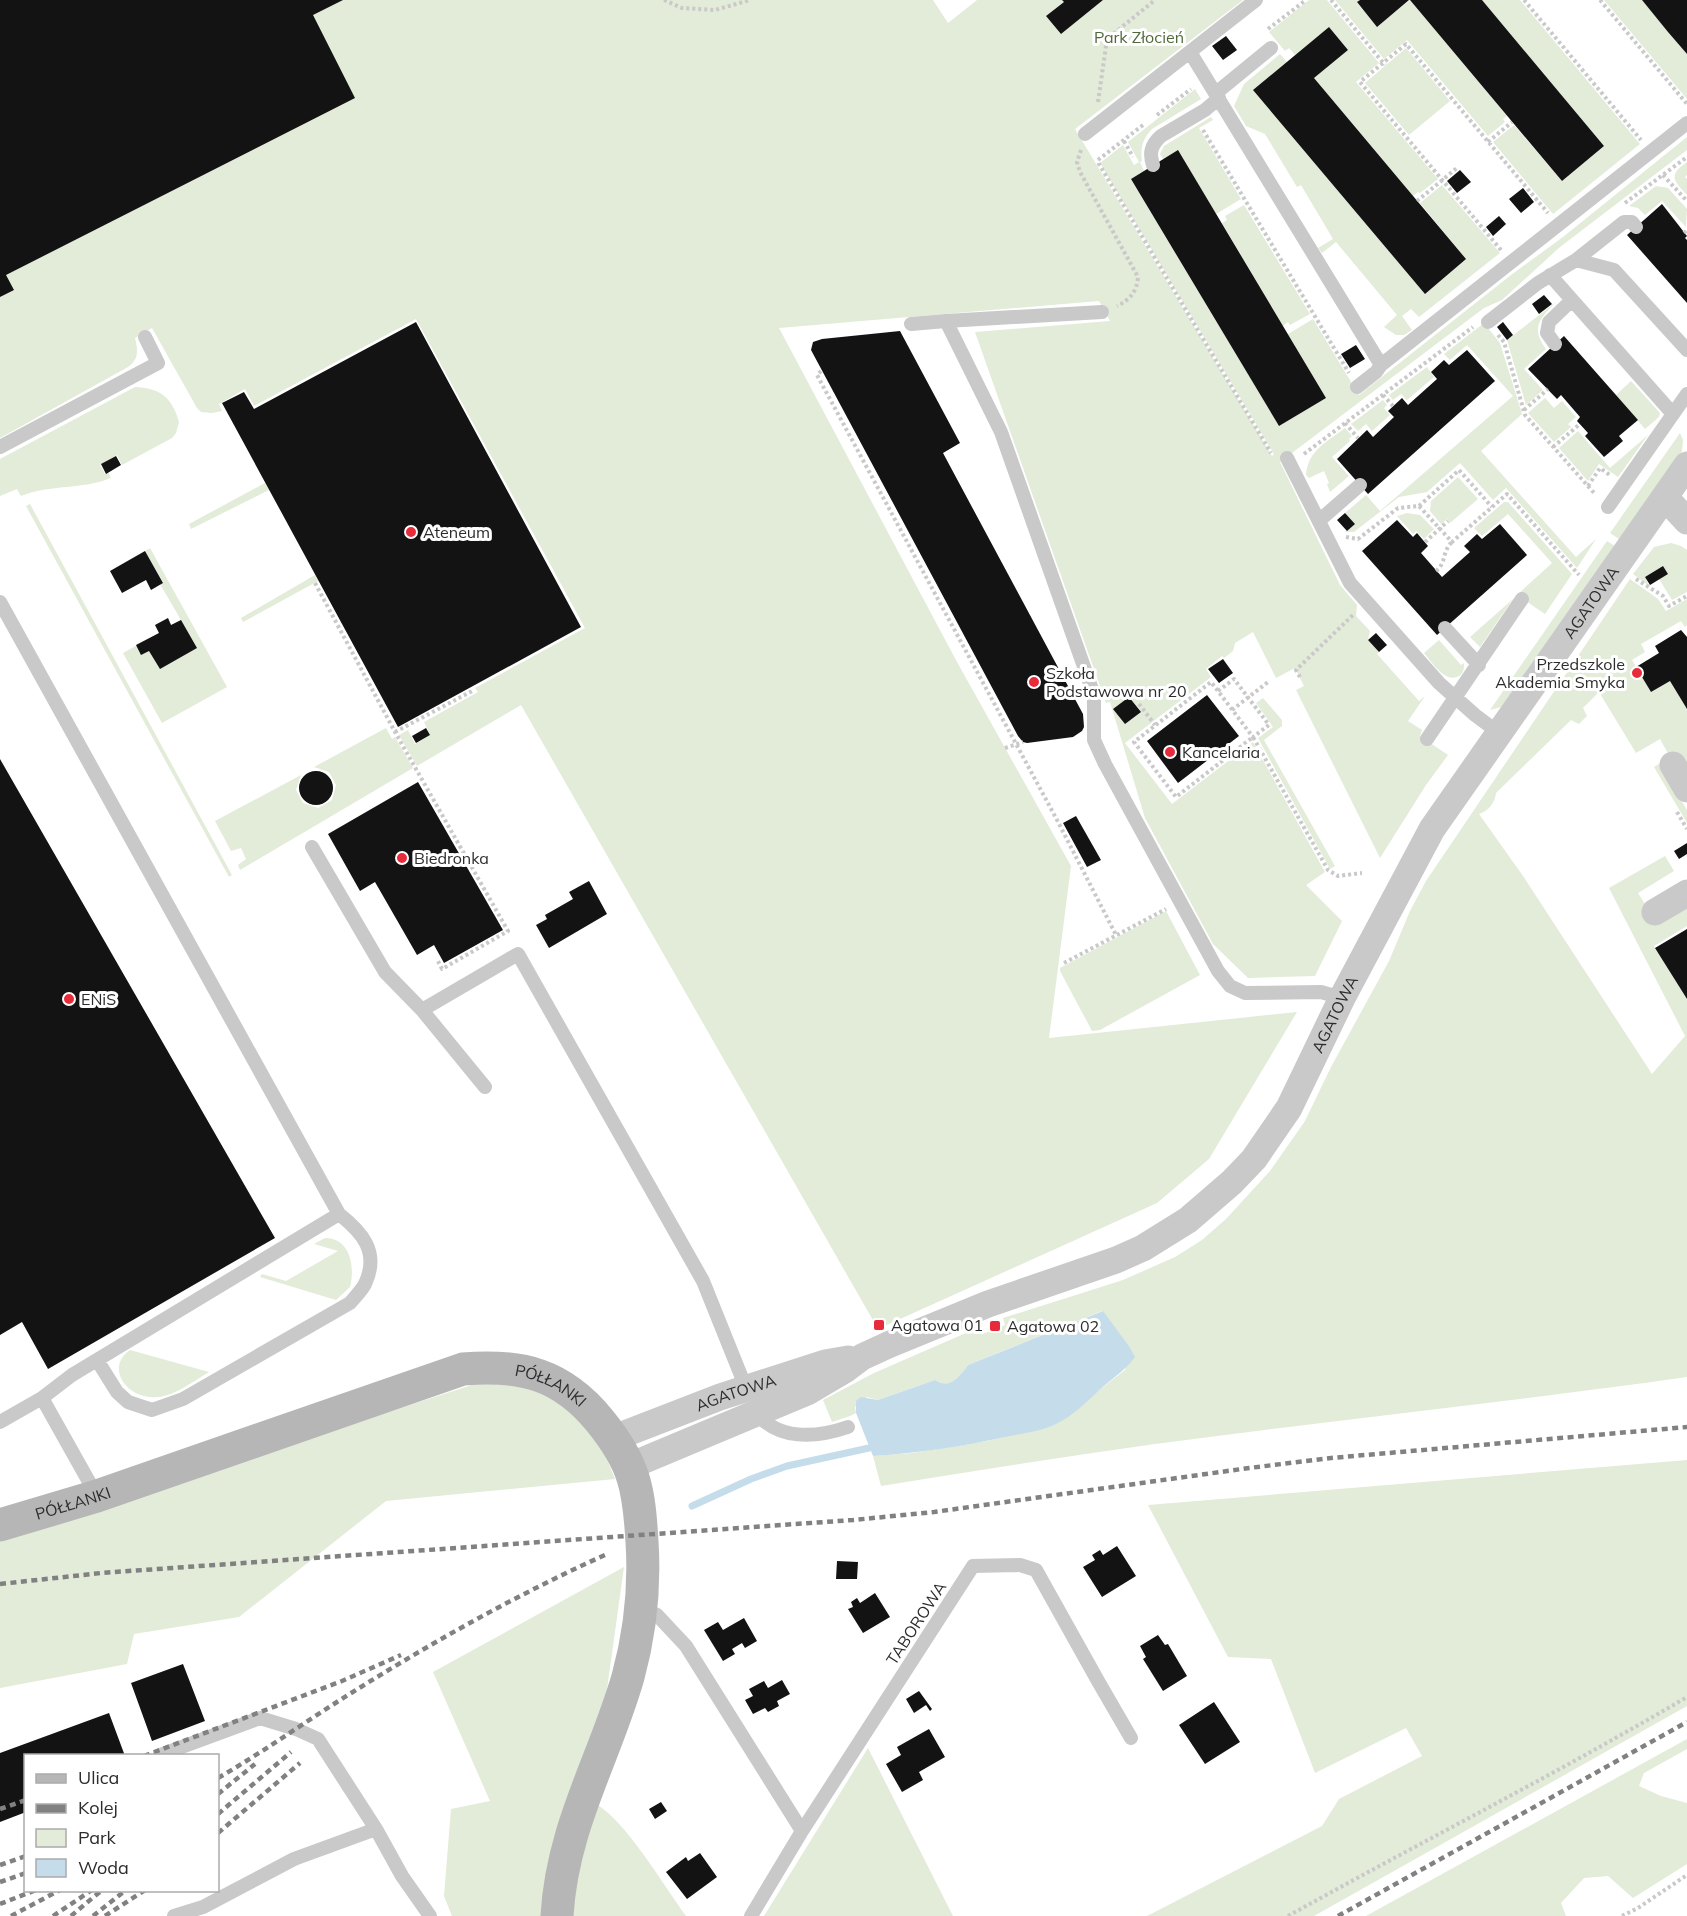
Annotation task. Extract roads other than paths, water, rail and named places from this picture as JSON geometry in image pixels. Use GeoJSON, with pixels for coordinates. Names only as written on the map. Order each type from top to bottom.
{"type":"FeatureCollection","features":[{"type":"Feature","properties":{"kind":"street","name":"AGATOWA"},"geometry":{"type":"LineString","coordinates":[[622,1453],[694,1407],[751,1401],[825,1363],[861,1357],[988,1304],[1116,1260],[1150,1244],[1188,1220],[1232,1182],[1254,1159],[1288,1108],[1341,998],[1432,829],[1687,465]]}},
{"type":"Feature","properties":{"kind":"street"},"geometry":{"type":"LineString","coordinates":[[1663,500],[1687,520]]}},
{"type":"Feature","properties":{"kind":"street"},"geometry":{"type":"LineString","coordinates":[[1673,765],[1687,789]]}},
{"type":"Feature","properties":{"kind":"street"},"geometry":{"type":"LineString","coordinates":[[1655,912],[1687,893]]}},
{"type":"Feature","properties":{"kind":"street","name":"PÓŁŁANKI"},"geometry":{"type":"LineString","coordinates":[[0,1525],[97,1496],[463,1369],[511,1367],[536,1374],[560,1385],[589,1408],[622,1453],[638,1498],[643,1571],[642,1608],[637,1639],[627,1679],[571,1833],[561,1881],[557,1916]]}},
{"type":"Feature","properties":{"kind":"lane"},"geometry":{"type":"LineString","coordinates":[[1085,134],[1257,0]]}},
{"type":"Feature","properties":{"kind":"lane"},"geometry":{"type":"LineString","coordinates":[[1153,165],[1151,149],[1161,136],[1205,110],[1217,96],[1270,48]]}},
{"type":"Feature","properties":{"kind":"lane"},"geometry":{"type":"LineString","coordinates":[[1190,52],[1381,365]]}},
{"type":"Feature","properties":{"kind":"lane"},"geometry":{"type":"LineString","coordinates":[[1357,387],[1381,365],[1687,123]]}},
{"type":"Feature","properties":{"kind":"lane"},"geometry":{"type":"LineString","coordinates":[[1488,322],[1550,276],[1576,260],[1624,222],[1632,222],[1636,226]]}},
{"type":"Feature","properties":{"kind":"lane"},"geometry":{"type":"LineString","coordinates":[[1576,260],[1608,267],[1619,273],[1687,350]]}},
{"type":"Feature","properties":{"kind":"lane"},"geometry":{"type":"LineString","coordinates":[[1550,276],[1673,414]]}},
{"type":"Feature","properties":{"kind":"lane"},"geometry":{"type":"LineString","coordinates":[[1555,344],[1547,333],[1547,327],[1553,317],[1572,300]]}},
{"type":"Feature","properties":{"kind":"lane"},"geometry":{"type":"LineString","coordinates":[[911,324],[1102,312]]}},
{"type":"Feature","properties":{"kind":"lane"},"geometry":{"type":"LineString","coordinates":[[946,321],[1001,432],[1094,695],[1094,740],[1113,780],[1218,971],[1230,986],[1245,993],[1321,992],[1341,998]]}},
{"type":"Feature","properties":{"kind":"lane"},"geometry":{"type":"LineString","coordinates":[[0,447],[158,363],[145,337]]}},
{"type":"Feature","properties":{"kind":"lane"},"geometry":{"type":"LineString","coordinates":[[1608,507],[1687,394]]}},
{"type":"Feature","properties":{"kind":"lane"},"geometry":{"type":"LineString","coordinates":[[1289,462],[1323,518],[1350,583],[1439,683],[1499,733]]}},
{"type":"Feature","properties":{"kind":"lane"},"geometry":{"type":"LineString","coordinates":[[1323,518],[1360,485]]}},
{"type":"Feature","properties":{"kind":"lane"},"geometry":{"type":"LineString","coordinates":[[1427,740],[1522,599]]}},
{"type":"Feature","properties":{"kind":"lane"},"geometry":{"type":"LineString","coordinates":[[0,602],[339,1214],[358,1229],[369,1248],[370,1266],[365,1284],[350,1303],[183,1399],[152,1410],[128,1402],[117,1392],[97,1360]]}},
{"type":"Feature","properties":{"kind":"lane"},"geometry":{"type":"LineString","coordinates":[[1445,628],[1479,664]]}},
{"type":"Feature","properties":{"kind":"lane"},"geometry":{"type":"LineString","coordinates":[[312,847],[385,972],[422,1010],[485,1088]]}},
{"type":"Feature","properties":{"kind":"lane"},"geometry":{"type":"LineString","coordinates":[[422,1010],[518,954],[703,1281],[751,1401],[770,1426],[783,1433],[805,1435],[831,1433],[848,1427]]}},
{"type":"Feature","properties":{"kind":"lane"},"geometry":{"type":"LineString","coordinates":[[0,1422],[42,1398],[72,1375],[339,1214]]}},
{"type":"Feature","properties":{"kind":"lane"},"geometry":{"type":"LineString","coordinates":[[42,1398],[97,1496]]}},
{"type":"Feature","properties":{"kind":"lane","name":"TABOROWA"},"geometry":{"type":"LineString","coordinates":[[751,1916],[802,1831],[973,1566],[1020,1564],[1036,1570],[1131,1738]]}},
{"type":"Feature","properties":{"kind":"lane"},"geometry":{"type":"LineString","coordinates":[[642,1608],[657,1615],[686,1646],[802,1831]]}},
{"type":"Feature","properties":{"kind":"lane"},"geometry":{"type":"LineString","coordinates":[[163,1754],[260,1718],[296,1729],[318,1739],[376,1829],[402,1876],[430,1916]]}},
{"type":"Feature","properties":{"kind":"lane"},"geometry":{"type":"LineString","coordinates":[[174,1916],[202,1907],[294,1859],[376,1829]]}},
{"type":"Feature","properties":{"kind":"water"},"geometry":{"type":"Polygon","coordinates":[[[1103,1311],[1135,1357],[1068,1417],[1049,1427],[976,1443],[873,1456],[856,1413],[856,1401],[861,1397],[878,1400],[935,1380],[945,1384],[950,1383],[958,1378],[968,1365],[1103,1311]]]}},
{"type":"Feature","properties":{"kind":"waterway"},"geometry":{"type":"LineString","coordinates":[[692,1506],[751,1479],[787,1466],[869,1448]]}},
{"type":"Feature","properties":{"kind":"railway"},"geometry":{"type":"LineString","coordinates":[[0,1584],[101,1573],[853,1520],[934,1512],[1331,1458],[1687,1427]]}},
{"type":"Feature","properties":{"kind":"railway"},"geometry":{"type":"LineString","coordinates":[[219,1777],[442,1638],[539,1586],[605,1555]]}},
{"type":"Feature","properties":{"kind":"railway"},"geometry":{"type":"LineString","coordinates":[[149,1754],[342,1681],[401,1655]]}},
{"type":"Feature","properties":{"kind":"railway"},"geometry":{"type":"LineString","coordinates":[[1338,1916],[1687,1722]]}},
{"type":"Feature","properties":{"kind":"railway"},"geometry":{"type":"LineString","coordinates":[[219,1813],[291,1752]]}},
{"type":"Feature","properties":{"kind":"railway"},"geometry":{"type":"LineString","coordinates":[[219,1832],[300,1763]]}},
{"type":"Feature","properties":{"kind":"railway"},"geometry":{"type":"LineString","coordinates":[[219,1793],[255,1764]]}},
{"type":"Feature","properties":{"kind":"railway"},"geometry":{"type":"LineString","coordinates":[[0,1809],[24,1801]]}},
{"type":"Feature","properties":{"kind":"railway"},"geometry":{"type":"LineString","coordinates":[[0,1865],[24,1857]]}},
{"type":"Feature","properties":{"kind":"railway"},"geometry":{"type":"LineString","coordinates":[[0,1882],[24,1874]]}},
{"type":"Feature","properties":{"kind":"railway"},"geometry":{"type":"LineString","coordinates":[[0,1904],[31,1892]]}},
{"type":"Feature","properties":{"kind":"railway"},"geometry":{"type":"LineString","coordinates":[[11,1916],[56,1892]]}},
{"type":"Feature","properties":{"kind":"railway"},"geometry":{"type":"LineString","coordinates":[[53,1916],[89,1892]]}},
{"type":"Feature","properties":{"kind":"railway"},"geometry":{"type":"LineString","coordinates":[[71,1916],[100,1892]]}},
{"type":"Feature","properties":{"kind":"railway"},"geometry":{"type":"LineString","coordinates":[[93,1916],[123,1892]]}},
{"type":"Feature","properties":{"kind":"railway"},"geometry":{"type":"LineString","coordinates":[[105,1916],[142,1892]]}},
{"type":"Feature","properties":{"kind":"place","name":"Ateneum"},"geometry":{"type":"Point","coordinates":[411,532]}},
{"type":"Feature","properties":{"kind":"place","name":"Przedszkole Akademia Smyka"},"geometry":{"type":"Point","coordinates":[1637,673]}},
{"type":"Feature","properties":{"kind":"place","name":"Szkoła Podstawowa nr 20"},"geometry":{"type":"Point","coordinates":[1034,682]}},
{"type":"Feature","properties":{"kind":"place","name":"Kancelaria"},"geometry":{"type":"Point","coordinates":[1170,752]}},
{"type":"Feature","properties":{"kind":"place","name":"Biedronka"},"geometry":{"type":"Point","coordinates":[402,858]}},
{"type":"Feature","properties":{"kind":"place","name":"ENiS"},"geometry":{"type":"Point","coordinates":[69,999]}},
{"type":"Feature","properties":{"kind":"place","name":"Agatowa 01"},"geometry":{"type":"Point","coordinates":[879,1325]}},
{"type":"Feature","properties":{"kind":"place","name":"Agatowa 02"},"geometry":{"type":"Point","coordinates":[995,1326]}},
{"type":"Feature","properties":{"kind":"park label","name":"Park Złocień"},"geometry":{"type":"Point","coordinates":[1139,37]}}]}
